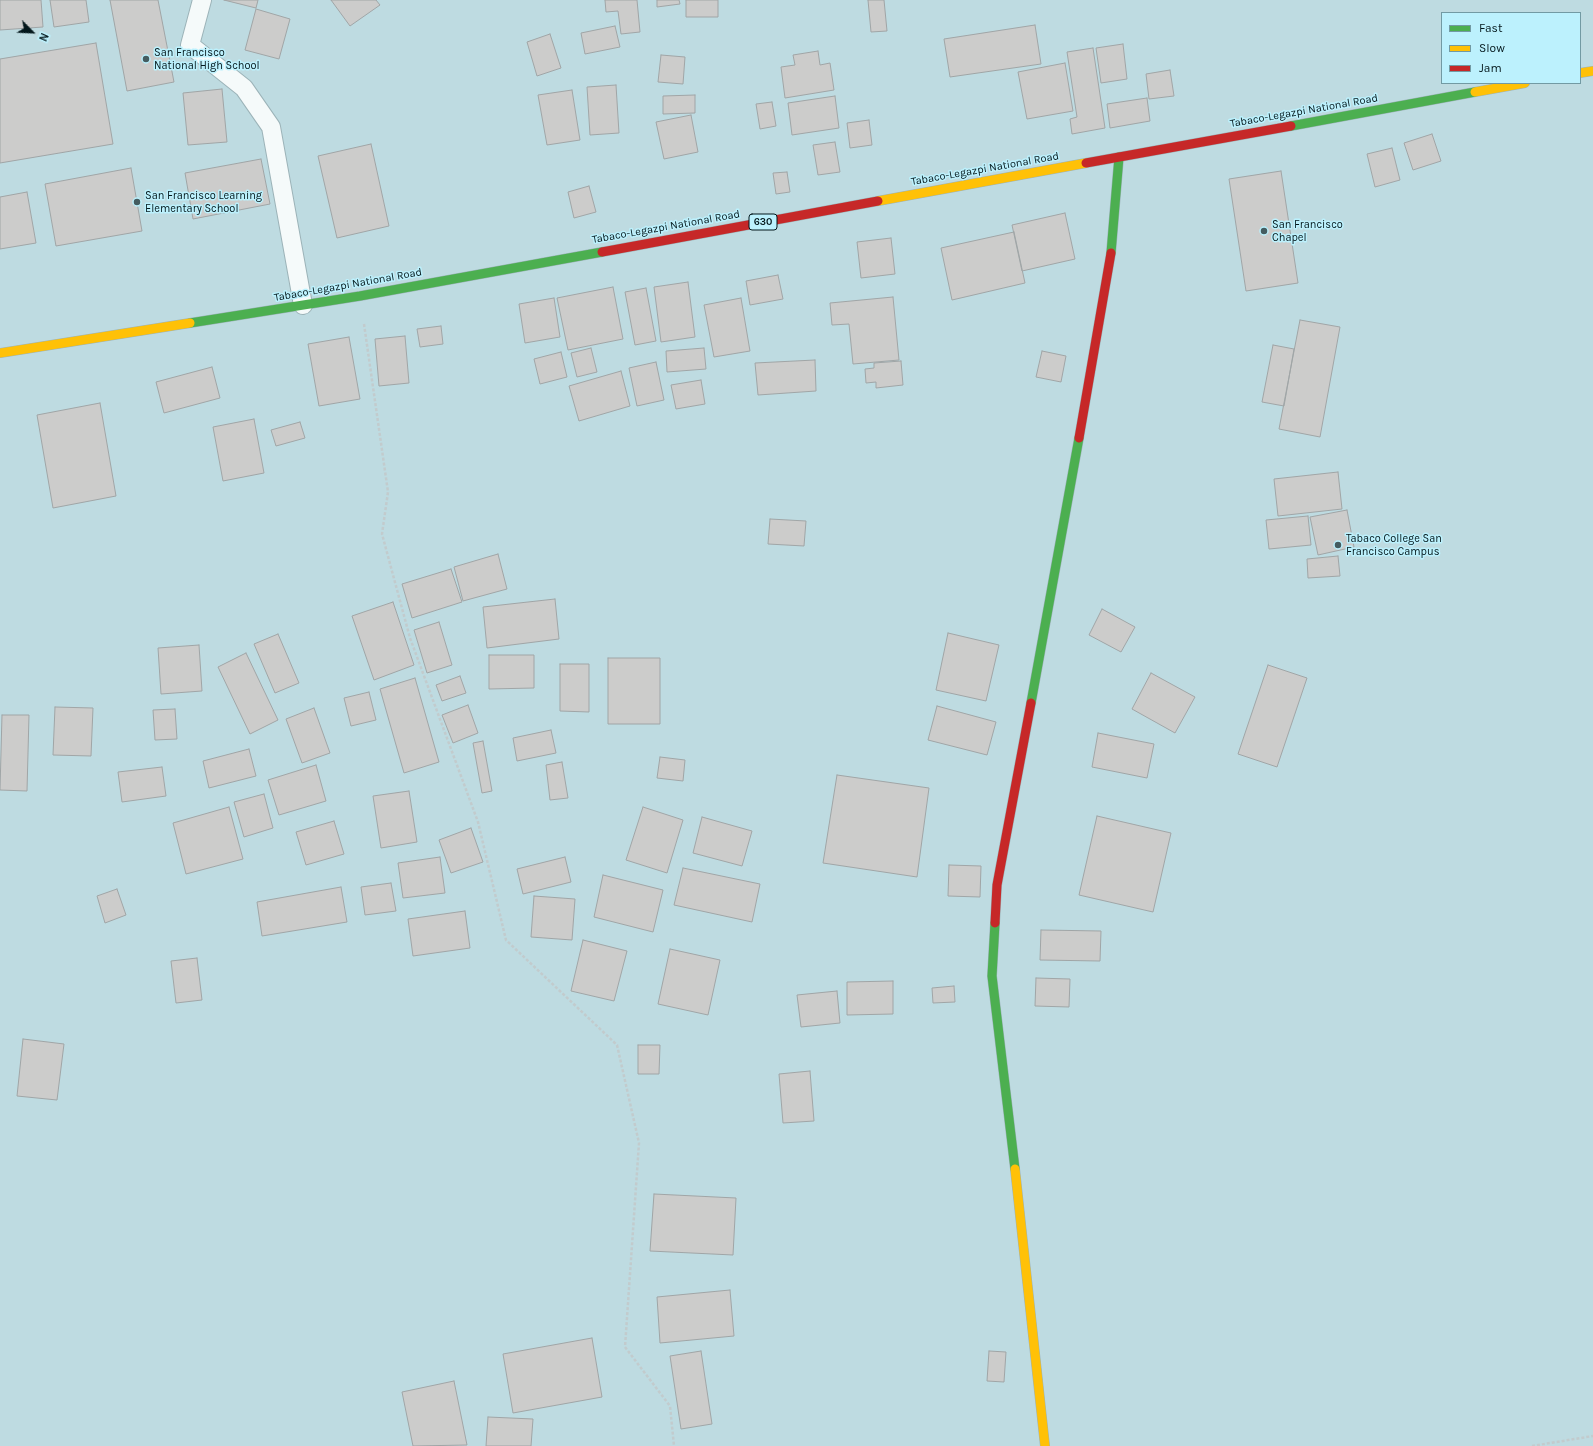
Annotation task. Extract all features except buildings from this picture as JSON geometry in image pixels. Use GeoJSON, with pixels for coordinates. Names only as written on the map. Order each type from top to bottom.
{"type":"FeatureCollection","features":[{"type":"Feature","properties":{"kind":"main road"},"geometry":{"type":"LineString","coordinates":[[1581,73],[1593,71]]}},
{"type":"Feature","properties":{"kind":"main road","name":"Tabaco-Legazpi National Road"},"geometry":{"type":"LineString","coordinates":[[0,353],[360,296],[1520,84]]}},
{"type":"Feature","properties":{"kind":"main road"},"geometry":{"type":"LineString","coordinates":[[1045,1446],[1035,1342],[992,976],[997,885],[1058,568],[1113,243],[1119,157]]}},
{"type":"Feature","properties":{"kind":"lane"},"geometry":{"type":"LineString","coordinates":[[202,0],[190,45],[244,88],[271,126],[303,305]]}},
{"type":"Feature","properties":{"kind":"path"},"geometry":{"type":"LineString","coordinates":[[360,296],[388,492],[382,534],[410,638],[478,822],[506,940],[617,1045],[639,1143],[625,1347],[670,1406],[674,1446]]}},
{"type":"Feature","properties":{"kind":"path"},"geometry":{"type":"LineString","coordinates":[[1532,1446],[1593,1436]]}},
{"type":"Feature","properties":{"kind":"traffic: fast"},"geometry":{"type":"LineString","coordinates":[[1291,126],[1475,92]]}},
{"type":"Feature","properties":{"kind":"traffic: fast"},"geometry":{"type":"LineString","coordinates":[[1111,253],[1119,157]]}},
{"type":"Feature","properties":{"kind":"traffic: fast"},"geometry":{"type":"LineString","coordinates":[[190,323],[360,296],[602,252]]}},
{"type":"Feature","properties":{"kind":"traffic: fast"},"geometry":{"type":"LineString","coordinates":[[1031,703],[1079,438]]}},
{"type":"Feature","properties":{"kind":"traffic: fast"},"geometry":{"type":"LineString","coordinates":[[995,923],[992,976],[1015,1169]]}},
{"type":"Feature","properties":{"kind":"traffic: slow"},"geometry":{"type":"LineString","coordinates":[[1581,73],[1593,71]]}},
{"type":"Feature","properties":{"kind":"traffic: slow"},"geometry":{"type":"LineString","coordinates":[[1475,92],[1519,84]]}},
{"type":"Feature","properties":{"kind":"traffic: slow"},"geometry":{"type":"LineString","coordinates":[[878,201],[1086,163]]}},
{"type":"Feature","properties":{"kind":"traffic: slow"},"geometry":{"type":"LineString","coordinates":[[0,353],[190,323]]}},
{"type":"Feature","properties":{"kind":"traffic: slow"},"geometry":{"type":"LineString","coordinates":[[1015,1169],[1045,1446]]}},
{"type":"Feature","properties":{"kind":"traffic: jam"},"geometry":{"type":"LineString","coordinates":[[1086,163],[1291,126]]}},
{"type":"Feature","properties":{"kind":"traffic: jam"},"geometry":{"type":"LineString","coordinates":[[602,252],[878,201]]}},
{"type":"Feature","properties":{"kind":"traffic: jam"},"geometry":{"type":"LineString","coordinates":[[1079,438],[1111,253]]}},
{"type":"Feature","properties":{"kind":"traffic: jam"},"geometry":{"type":"LineString","coordinates":[[995,923],[997,885],[1031,703]]}},
{"type":"Feature","properties":{"kind":"place","name":"San Francisco National High School"},"geometry":{"type":"Point","coordinates":[146,59]}},
{"type":"Feature","properties":{"kind":"place","name":"San Francisco Learning Elementary School"},"geometry":{"type":"Point","coordinates":[137,202]}},
{"type":"Feature","properties":{"kind":"place","name":"San Francisco Chapel"},"geometry":{"type":"Point","coordinates":[1264,231]}},
{"type":"Feature","properties":{"kind":"place","name":"Tabaco College San Francisco Campus"},"geometry":{"type":"Point","coordinates":[1338,545]}}]}
